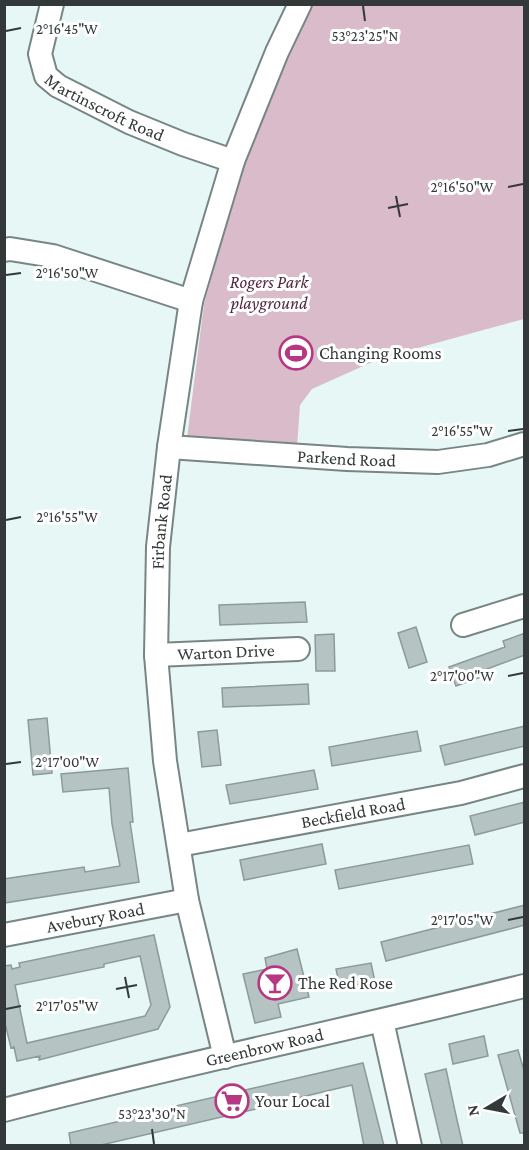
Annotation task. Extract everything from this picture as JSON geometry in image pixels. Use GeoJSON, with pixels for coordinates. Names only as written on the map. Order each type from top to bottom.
{"type":"FeatureCollection","features":[{"type":"Feature","properties":{"kind":"street","name":"Martinscroft Road"},"geometry":{"type":"LineString","coordinates":[[52,4],[40,54],[46,76],[58,86],[129,122],[233,161]]}},
{"type":"Feature","properties":{"kind":"street","name":"Firbank Road"},"geometry":{"type":"LineString","coordinates":[[225,1057],[187,900],[165,761],[156,655],[158,547],[169,447],[191,301],[233,161],[277,52],[300,4]]}},
{"type":"Feature","properties":{"kind":"street"},"geometry":{"type":"LineString","coordinates":[[4,250],[53,256],[191,301]]}},
{"type":"Feature","properties":{"kind":"street","name":"Parkend Road"},"geometry":{"type":"LineString","coordinates":[[169,447],[347,459],[438,462],[488,455],[525,444]]}},
{"type":"Feature","properties":{"kind":"street"},"geometry":{"type":"LineString","coordinates":[[463,626],[525,606]]}},
{"type":"Feature","properties":{"kind":"street","name":"Warton Drive"},"geometry":{"type":"LineString","coordinates":[[156,655],[298,649]]}},
{"type":"Feature","properties":{"kind":"street","name":"Beckfield Road"},"geometry":{"type":"LineString","coordinates":[[179,845],[461,793],[525,776]]}},
{"type":"Feature","properties":{"kind":"street","name":"Avebury Road"},"geometry":{"type":"LineString","coordinates":[[4,935],[187,900]]}},
{"type":"Feature","properties":{"kind":"street","name":"Greenbrow Road"},"geometry":{"type":"LineString","coordinates":[[4,1110],[525,986]]}},
{"type":"Feature","properties":{"kind":"street"},"geometry":{"type":"LineString","coordinates":[[382,1021],[410,1146]]}},
{"type":"Feature","properties":{"kind":"green space","name":"Rogers Park playground"},"geometry":{"type":"Polygon","coordinates":[[[312,5],[524,5],[524,319],[381,358],[312,389],[300,405],[297,447],[187,438],[204,304],[245,160],[293,43],[312,5]]]}},
{"type":"Feature","properties":{"kind":"building"},"geometry":{"type":"Polygon","coordinates":[[[305,602],[307,622],[220,625],[219,605],[305,602]]]}},
{"type":"Feature","properties":{"kind":"building"},"geometry":{"type":"Polygon","coordinates":[[[416,627],[427,662],[409,668],[398,633],[416,627]]]}},
{"type":"Feature","properties":{"kind":"building"},"geometry":{"type":"Polygon","coordinates":[[[525,633],[525,655],[487,669],[489,674],[456,686],[449,667],[505,647],[503,641],[525,633]]]}},
{"type":"Feature","properties":{"kind":"building"},"geometry":{"type":"Polygon","coordinates":[[[334,634],[335,671],[316,671],[315,635],[334,634]]]}},
{"type":"Feature","properties":{"kind":"building"},"geometry":{"type":"Polygon","coordinates":[[[308,684],[309,704],[223,707],[222,688],[308,684]]]}},
{"type":"Feature","properties":{"kind":"building"},"geometry":{"type":"Polygon","coordinates":[[[47,718],[52,773],[33,775],[28,720],[47,718]]]}},
{"type":"Feature","properties":{"kind":"building"},"geometry":{"type":"Polygon","coordinates":[[[525,726],[525,746],[445,765],[440,746],[525,726]]]}},
{"type":"Feature","properties":{"kind":"building"},"geometry":{"type":"Polygon","coordinates":[[[217,730],[221,765],[202,767],[198,732],[217,730]]]}},
{"type":"Feature","properties":{"kind":"building"},"geometry":{"type":"Polygon","coordinates":[[[417,731],[421,751],[332,766],[329,747],[417,731]]]}},
{"type":"Feature","properties":{"kind":"building"},"geometry":{"type":"Polygon","coordinates":[[[128,768],[133,822],[130,822],[139,882],[4,903],[4,879],[84,867],[85,872],[120,866],[112,824],[109,788],[63,792],[61,774],[128,768]]]}},
{"type":"Feature","properties":{"kind":"building"},"geometry":{"type":"Polygon","coordinates":[[[314,770],[318,789],[230,804],[226,785],[314,770]]]}},
{"type":"Feature","properties":{"kind":"building"},"geometry":{"type":"Polygon","coordinates":[[[525,802],[525,822],[475,835],[470,816],[525,802]]]}},
{"type":"Feature","properties":{"kind":"building"},"geometry":{"type":"Polygon","coordinates":[[[322,844],[326,864],[244,880],[240,860],[322,844]]]}},
{"type":"Feature","properties":{"kind":"building"},"geometry":{"type":"Polygon","coordinates":[[[469,845],[473,864],[339,889],[335,870],[469,845]]]}},
{"type":"Feature","properties":{"kind":"building"},"geometry":{"type":"Polygon","coordinates":[[[525,905],[525,925],[386,961],[381,942],[525,905]]]}},
{"type":"Feature","properties":{"kind":"building"},"geometry":{"type":"Polygon","coordinates":[[[154,935],[170,1007],[158,1029],[39,1060],[40,1056],[17,1061],[14,1047],[11,1048],[4,1019],[4,966],[11,965],[12,969],[20,967],[19,963],[154,935]],[[140,956],[104,964],[104,967],[15,985],[27,1043],[145,1016],[151,1005],[140,956]]]}},
{"type":"Feature","properties":{"kind":"building","name":"The Red Rose"},"geometry":{"type":"Polygon","coordinates":[[[297,949],[309,997],[278,1004],[281,1017],[255,1023],[243,974],[267,969],[265,958],[297,949]]]}},
{"type":"Feature","properties":{"kind":"building"},"geometry":{"type":"Polygon","coordinates":[[[371,963],[375,982],[340,988],[336,969],[371,963]]]}},
{"type":"Feature","properties":{"kind":"building"},"geometry":{"type":"Polygon","coordinates":[[[484,1036],[488,1056],[453,1064],[449,1044],[484,1036]]]}},
{"type":"Feature","properties":{"kind":"building"},"geometry":{"type":"Polygon","coordinates":[[[518,1050],[525,1074],[525,1133],[520,1133],[498,1055],[518,1050]]]}},
{"type":"Feature","properties":{"kind":"building"},"geometry":{"type":"Polygon","coordinates":[[[363,1063],[384,1146],[364,1146],[352,1085],[97,1146],[71,1146],[69,1133],[129,1119],[128,1117],[363,1063]]]}},
{"type":"Feature","properties":{"kind":"building"},"geometry":{"type":"Polygon","coordinates":[[[446,1069],[463,1146],[442,1146],[425,1074],[446,1069]]]}},
{"type":"Feature","properties":{"kind":"place","name":"Changing Rooms"},"geometry":{"type":"Point","coordinates":[296,353]}},
{"type":"Feature","properties":{"kind":"place","name":"The Red Rose"},"geometry":{"type":"Point","coordinates":[275,983]}},
{"type":"Feature","properties":{"kind":"place","name":"Your Local"},"geometry":{"type":"Point","coordinates":[232,1101]}}]}
